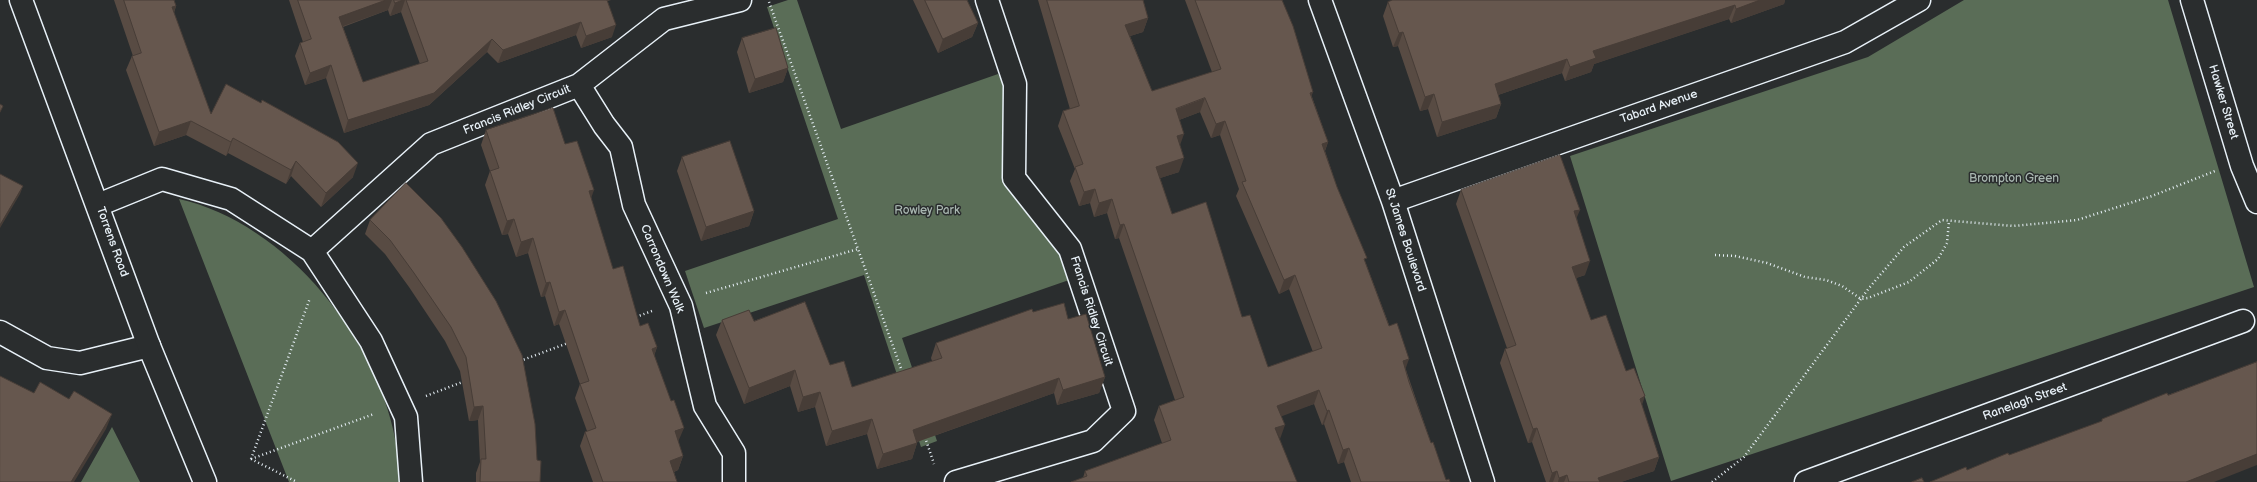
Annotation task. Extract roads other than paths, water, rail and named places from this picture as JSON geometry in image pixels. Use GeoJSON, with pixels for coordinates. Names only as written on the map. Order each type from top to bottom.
{"type":"FeatureCollection","features":[{"type":"Feature","properties":{"kind":"street","name":"Torrens Road"},"geometry":{"type":"LineString","coordinates":[[21,0],[149,346],[205,482]]}},
{"type":"Feature","properties":{"kind":"street","name":"Francis Ridley Circuit"},"geometry":{"type":"LineString","coordinates":[[312,251],[431,144],[579,85],[664,20],[740,0]]}},
{"type":"Feature","properties":{"kind":"street","name":"Francis Ridley Circuit"},"geometry":{"type":"LineString","coordinates":[[956,482],[1093,441],[1124,411],[1070,249],[1014,178],[1015,84],[987,0]]}},
{"type":"Feature","properties":{"kind":"street","name":"St James Boulevard"},"geometry":{"type":"LineString","coordinates":[[1320,0],[1392,201],[1483,482]]}},
{"type":"Feature","properties":{"kind":"street","name":"Tabard Avenue"},"geometry":{"type":"LineString","coordinates":[[1392,201],[1845,42],[1919,0]]}},
{"type":"Feature","properties":{"kind":"street","name":"Hawker Street"},"geometry":{"type":"LineString","coordinates":[[2192,0],[2242,166],[2257,202]]}},
{"type":"Feature","properties":{"kind":"street","name":"Carrondown Walk"},"geometry":{"type":"LineString","coordinates":[[579,85],[604,126],[621,147],[634,205],[678,302],[705,406],[734,453],[734,482]]}},
{"type":"Feature","properties":{"kind":"street"},"geometry":{"type":"LineString","coordinates":[[98,205],[162,179],[231,199],[312,251],[372,340],[406,417],[411,482]]}},
{"type":"Feature","properties":{"kind":"street","name":"Ranelagh Street"},"geometry":{"type":"LineString","coordinates":[[1806,482],[2243,322]]}},
{"type":"Feature","properties":{"kind":"street"},"geometry":{"type":"LineString","coordinates":[[0,332],[47,358],[80,363],[149,346]]}},
{"type":"Feature","properties":{"kind":"park label","name":"Brompton Green"},"geometry":{"type":"Point","coordinates":[2014,179]}},
{"type":"Feature","properties":{"kind":"park label","name":"Rowley Park"},"geometry":{"type":"Point","coordinates":[927,211]}}]}
